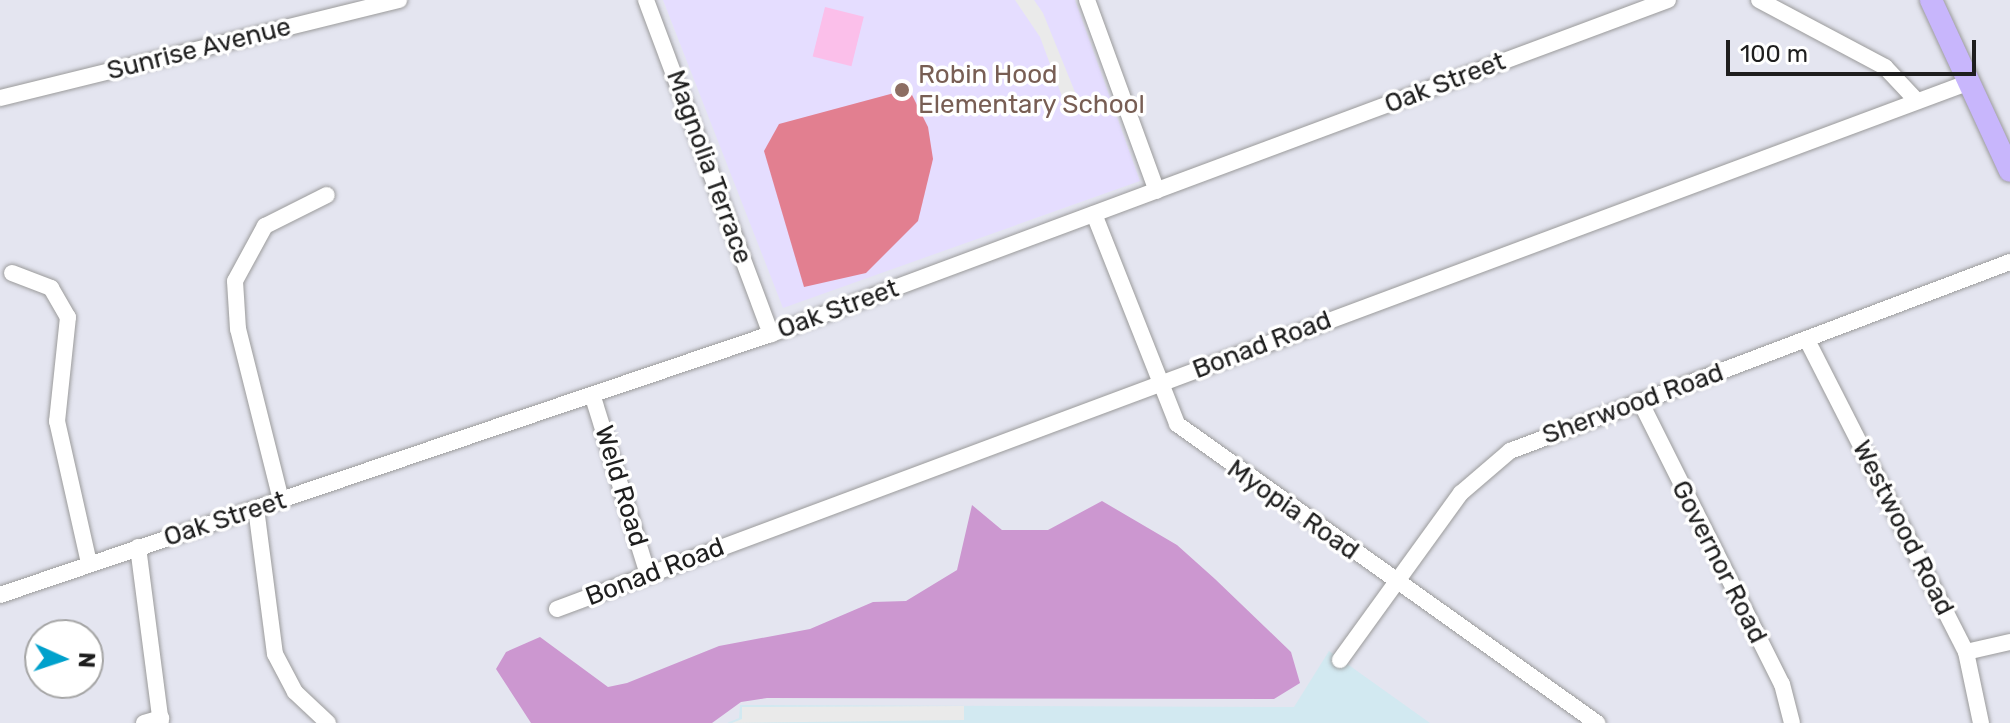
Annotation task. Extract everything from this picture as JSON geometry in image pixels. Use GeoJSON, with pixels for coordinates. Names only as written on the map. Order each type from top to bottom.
{"type":"FeatureCollection","features":[{"type":"Feature","properties":{"kind":"street","name":"Sunrise Avenue"},"geometry":{"type":"LineString","coordinates":[[0,98],[399,0]]}},
{"type":"Feature","properties":{"kind":"street","name":"Magnolia Terrace"},"geometry":{"type":"LineString","coordinates":[[646,0],[771,334]]}},
{"type":"Feature","properties":{"kind":"street"},"geometry":{"type":"LineString","coordinates":[[1087,0],[1157,191]]}},
{"type":"Feature","properties":{"kind":"street","name":"Oak Street"},"geometry":{"type":"LineString","coordinates":[[0,595],[593,397],[771,334],[1668,0]]}},
{"type":"Feature","properties":{"kind":"street"},"geometry":{"type":"LineString","coordinates":[[1759,0],[1885,67],[1916,100]]}},
{"type":"Feature","properties":{"kind":"street"},"geometry":{"type":"LineString","coordinates":[[1931,0],[2010,171]]}},
{"type":"Feature","properties":{"kind":"street","name":"Bonad Road"},"geometry":{"type":"LineString","coordinates":[[557,609],[1967,83]]}},
{"type":"Feature","properties":{"kind":"street"},"geometry":{"type":"LineString","coordinates":[[281,500],[238,329],[235,281],[265,226],[327,195]]}},
{"type":"Feature","properties":{"kind":"street","name":"Myopia Road"},"geometry":{"type":"LineString","coordinates":[[1094,214],[1156,385],[1194,439],[1597,723]]}},
{"type":"Feature","properties":{"kind":"street","name":"Sherwood Road"},"geometry":{"type":"LineString","coordinates":[[1340,660],[1483,470],[1526,443],[2010,262]]}},
{"type":"Feature","properties":{"kind":"street"},"geometry":{"type":"LineString","coordinates":[[12,273],[51,288],[68,317],[57,421],[89,563]]}},
{"type":"Feature","properties":{"kind":"street","name":"Westwood Road"},"geometry":{"type":"LineString","coordinates":[[1807,340],[1966,652],[1981,723]]}},
{"type":"Feature","properties":{"kind":"street","name":"Weld Road"},"geometry":{"type":"LineString","coordinates":[[593,397],[648,575]]}},
{"type":"Feature","properties":{"kind":"street","name":"Governor Road"},"geometry":{"type":"LineString","coordinates":[[1640,401],[1782,684],[1792,723]]}},
{"type":"Feature","properties":{"kind":"street"},"geometry":{"type":"LineString","coordinates":[[256,508],[275,654],[295,692],[328,723]]}},
{"type":"Feature","properties":{"kind":"street"},"geometry":{"type":"LineString","coordinates":[[138,547],[161,720],[144,723]]}},
{"type":"Feature","properties":{"kind":"street"},"geometry":{"type":"LineString","coordinates":[[1966,652],[2010,642]]}},
{"type":"Feature","properties":{"kind":"shaded area","name":"Robin Hood Elementary School"},"geometry":{"type":"Polygon","coordinates":[[[663,0],[1075,0],[1140,181],[783,308],[663,0]]]}},
{"type":"Feature","properties":{"kind":"shaded area"},"geometry":{"type":"Polygon","coordinates":[[[1015,0],[1034,0],[1043,13],[1079,102],[1066,107],[1040,37],[1015,0]]]}},
{"type":"Feature","properties":{"kind":"shaded area"},"geometry":{"type":"Polygon","coordinates":[[[825,7],[864,17],[851,66],[813,56],[825,7]]]}},
{"type":"Feature","properties":{"kind":"shaded area"},"geometry":{"type":"Polygon","coordinates":[[[909,89],[928,127],[933,159],[918,221],[866,273],[804,287],[764,151],[779,124],[909,89]]]}},
{"type":"Feature","properties":{"kind":"shaded area"},"geometry":{"type":"Polygon","coordinates":[[[1102,501],[1177,545],[1215,579],[1291,652],[1300,683],[1274,699],[767,698],[741,702],[712,723],[531,723],[496,669],[506,652],[540,637],[608,687],[627,683],[719,646],[810,629],[873,602],[906,601],[957,570],[972,505],[1002,530],[1048,530],[1102,501]]]}},
{"type":"Feature","properties":{"kind":"shaded area"},"geometry":{"type":"Polygon","coordinates":[[[1329,651],[1430,723],[727,723],[739,718],[740,705],[1294,707],[1329,651]]]}},
{"type":"Feature","properties":{"kind":"shaded area"},"geometry":{"type":"Polygon","coordinates":[[[964,706],[964,720],[732,723],[742,719],[742,707],[964,706]]]}},
{"type":"Feature","properties":{"kind":"place","name":"Robin Hood Elementary School"},"geometry":{"type":"Point","coordinates":[902,90]}}]}
